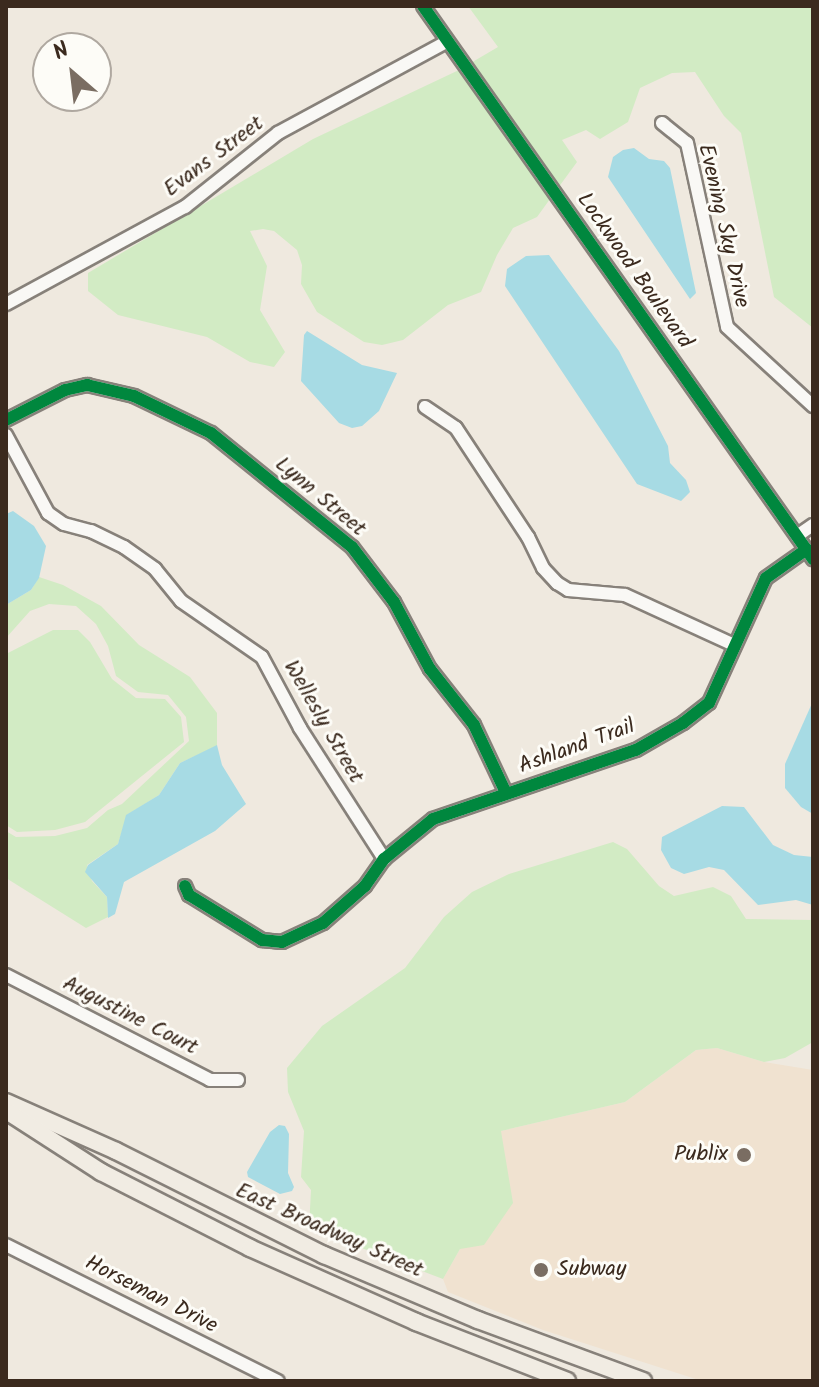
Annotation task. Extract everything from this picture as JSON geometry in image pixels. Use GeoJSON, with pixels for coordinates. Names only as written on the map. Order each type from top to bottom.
{"type":"FeatureCollection","features":[{"type":"Feature","properties":{"kind":"main road","name":"East Broadway Street"},"geometry":{"type":"LineString","coordinates":[[6,1102],[116,1151],[324,1255],[584,1361],[643,1381]]}},
{"type":"Feature","properties":{"kind":"main road","name":"East Broadway Street"},"geometry":{"type":"LineString","coordinates":[[6,1111],[101,1172],[250,1248],[416,1322],[567,1381]]}},
{"type":"Feature","properties":{"kind":"main road"},"geometry":{"type":"LineString","coordinates":[[577,1381],[584,1361]]}},
{"type":"Feature","properties":{"kind":"street","name":"Lockwood Boulevard"},"geometry":{"type":"LineString","coordinates":[[423,6],[811,555]]}},
{"type":"Feature","properties":{"kind":"street","name":"Evans Street"},"geometry":{"type":"LineString","coordinates":[[6,304],[185,207],[278,133],[446,42]]}},
{"type":"Feature","properties":{"kind":"street","name":"Evening Sky Drive"},"geometry":{"type":"LineString","coordinates":[[662,123],[687,143],[727,327],[813,406]]}},
{"type":"Feature","properties":{"kind":"street","name":"Lynn Street"},"geometry":{"type":"LineString","coordinates":[[6,420],[65,390],[87,385],[134,396],[211,433],[352,547],[394,602],[430,669],[474,725],[506,793]]}},
{"type":"Feature","properties":{"kind":"street"},"geometry":{"type":"LineString","coordinates":[[425,407],[456,428],[528,537],[543,568],[557,583],[568,590],[625,595],[734,645]]}},
{"type":"Feature","properties":{"kind":"street","name":"Wellesly Street"},"geometry":{"type":"LineString","coordinates":[[6,435],[48,513],[64,524],[91,531],[124,547],[155,569],[181,601],[262,657],[320,761],[384,859]]}},
{"type":"Feature","properties":{"kind":"street"},"geometry":{"type":"LineString","coordinates":[[797,536],[813,525]]}},
{"type":"Feature","properties":{"kind":"street","name":"Ashland Trail"},"geometry":{"type":"LineString","coordinates":[[185,886],[189,895],[262,940],[282,942],[323,923],[365,886],[384,859],[433,819],[636,750],[683,723],[709,703],[766,578],[811,555]]}},
{"type":"Feature","properties":{"kind":"street","name":"Augustine Court"},"geometry":{"type":"LineString","coordinates":[[6,975],[210,1080],[238,1080]]}},
{"type":"Feature","properties":{"kind":"street","name":"Horseman Drive"},"geometry":{"type":"LineString","coordinates":[[6,1245],[278,1381]]}},
{"type":"Feature","properties":{"kind":"shaded area"},"geometry":{"type":"Polygon","coordinates":[[[717,1048],[764,1062],[813,1070],[813,1381],[702,1381],[543,1330],[448,1292],[443,1279],[460,1249],[501,1131],[625,1102],[696,1050],[717,1048]]]}},
{"type":"Feature","properties":{"kind":"green space"},"geometry":{"type":"Polygon","coordinates":[[[468,6],[813,6],[813,328],[774,297],[741,133],[724,116],[695,72],[672,73],[640,88],[628,122],[600,139],[586,130],[562,140],[577,162],[558,188],[469,64],[498,47],[468,6]]]}},
{"type":"Feature","properties":{"kind":"green space"},"geometry":{"type":"Polygon","coordinates":[[[459,70],[550,199],[537,217],[513,228],[481,292],[448,305],[403,340],[382,345],[364,342],[317,312],[301,284],[302,265],[297,250],[274,231],[263,229],[250,231],[267,266],[260,310],[285,352],[274,367],[250,362],[207,337],[118,315],[88,291],[88,273],[313,139],[459,70]]]}},
{"type":"Feature","properties":{"kind":"green space"},"geometry":{"type":"Polygon","coordinates":[[[39,577],[63,585],[101,606],[139,645],[190,677],[217,713],[217,746],[180,763],[159,795],[127,815],[118,844],[87,865],[92,881],[107,897],[108,917],[86,928],[6,878],[6,831],[16,837],[55,836],[87,828],[108,810],[122,804],[189,741],[186,717],[168,695],[138,692],[116,676],[108,646],[96,624],[76,606],[49,604],[30,611],[6,638],[6,605],[31,590],[39,577]]]}},
{"type":"Feature","properties":{"kind":"green space"},"geometry":{"type":"Polygon","coordinates":[[[53,630],[78,630],[90,642],[112,679],[136,698],[165,699],[181,717],[184,742],[85,822],[55,830],[17,832],[6,825],[6,654],[53,630]]]}},
{"type":"Feature","properties":{"kind":"green space"},"geometry":{"type":"Polygon","coordinates":[[[613,842],[627,849],[659,886],[674,896],[713,887],[731,896],[746,919],[813,920],[813,1042],[785,1058],[764,1062],[717,1048],[696,1050],[625,1102],[501,1131],[513,1203],[484,1245],[460,1249],[443,1279],[309,1228],[311,1190],[301,1177],[304,1131],[288,1092],[287,1068],[322,1026],[405,968],[444,917],[472,892],[509,874],[613,842]]]}},
{"type":"Feature","properties":{"kind":"water"},"geometry":{"type":"Polygon","coordinates":[[[634,148],[649,159],[664,161],[670,168],[696,293],[690,299],[608,177],[613,157],[623,150],[634,148]]]}},
{"type":"Feature","properties":{"kind":"water"},"geometry":{"type":"Polygon","coordinates":[[[549,255],[619,351],[668,446],[670,463],[686,480],[690,492],[681,501],[637,484],[505,286],[507,269],[526,256],[549,255]]]}},
{"type":"Feature","properties":{"kind":"water"},"geometry":{"type":"Polygon","coordinates":[[[307,331],[362,365],[397,373],[379,411],[362,426],[352,428],[339,423],[301,381],[304,335],[307,331]]]}},
{"type":"Feature","properties":{"kind":"water"},"geometry":{"type":"Polygon","coordinates":[[[13,511],[34,526],[46,546],[39,578],[31,590],[6,605],[6,514],[13,511]]]}},
{"type":"Feature","properties":{"kind":"water"},"geometry":{"type":"Polygon","coordinates":[[[813,701],[813,814],[801,807],[785,788],[785,764],[813,701]]]}},
{"type":"Feature","properties":{"kind":"water"},"geometry":{"type":"Polygon","coordinates":[[[217,745],[222,765],[246,804],[215,831],[124,882],[115,914],[108,918],[107,897],[85,872],[88,865],[118,844],[126,815],[159,795],[180,763],[217,745]]]}},
{"type":"Feature","properties":{"kind":"water"},"geometry":{"type":"Polygon","coordinates":[[[722,806],[744,807],[773,845],[794,855],[813,857],[813,905],[796,900],[758,905],[724,870],[709,867],[684,874],[671,868],[661,850],[662,837],[722,806]]]}},
{"type":"Feature","properties":{"kind":"water"},"geometry":{"type":"Polygon","coordinates":[[[279,1125],[285,1126],[289,1134],[288,1173],[294,1187],[292,1191],[280,1194],[248,1177],[247,1172],[270,1132],[279,1125]]]}},
{"type":"Feature","properties":{"kind":"cycle path"},"geometry":{"type":"LineString","coordinates":[[423,6],[813,559]]}},
{"type":"Feature","properties":{"kind":"cycle path"},"geometry":{"type":"LineString","coordinates":[[6,420],[65,390],[87,385],[134,396],[211,433],[352,547],[394,602],[430,669],[474,725],[506,793]]}},
{"type":"Feature","properties":{"kind":"cycle path"},"geometry":{"type":"LineString","coordinates":[[185,886],[189,895],[262,940],[282,942],[323,923],[365,886],[384,859],[433,819],[636,750],[683,723],[709,703],[766,578],[807,549]]}},
{"type":"Feature","properties":{"kind":"place","name":"Publix"},"geometry":{"type":"Point","coordinates":[744,1155]}},
{"type":"Feature","properties":{"kind":"place","name":"Subway"},"geometry":{"type":"Point","coordinates":[541,1270]}}]}
